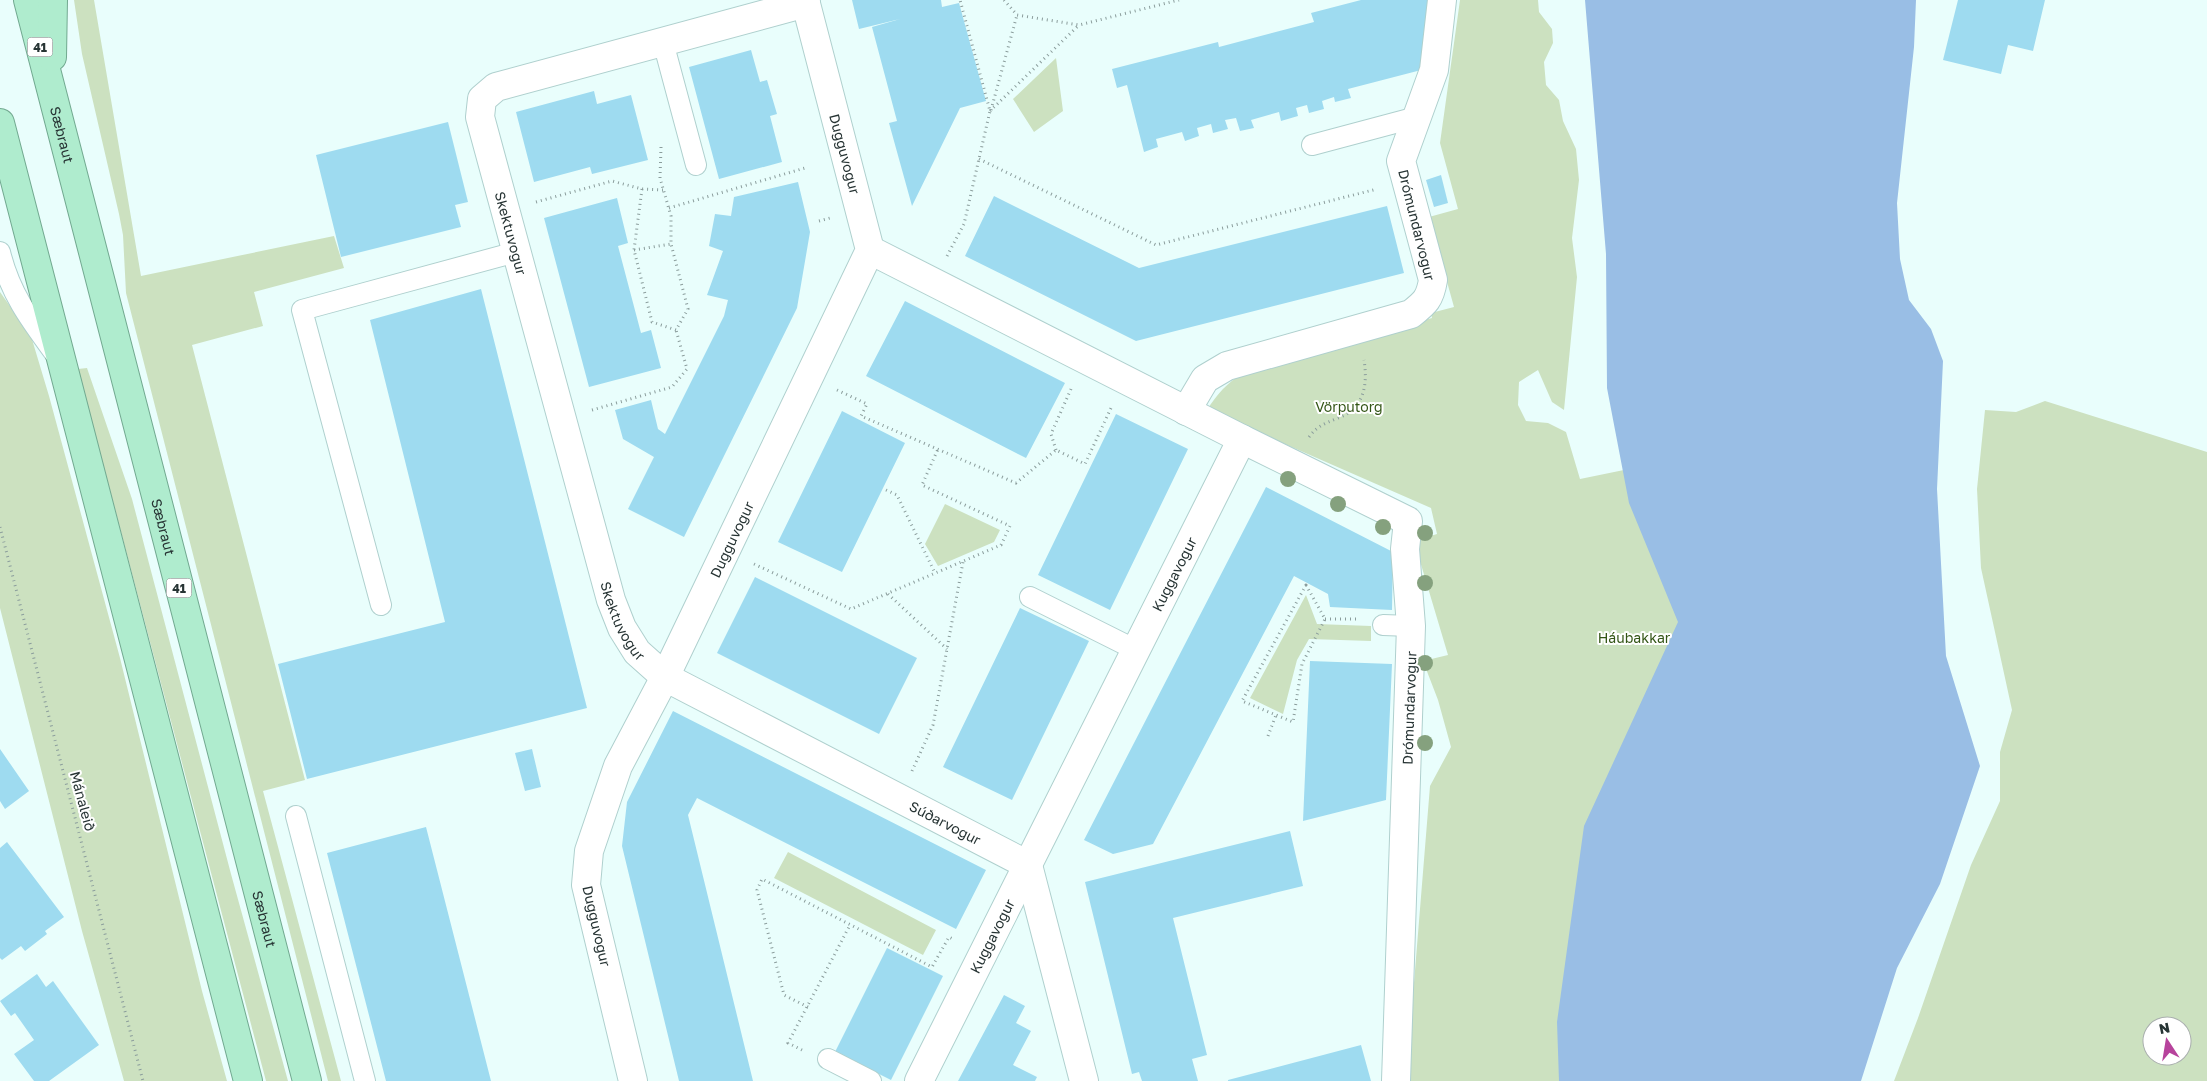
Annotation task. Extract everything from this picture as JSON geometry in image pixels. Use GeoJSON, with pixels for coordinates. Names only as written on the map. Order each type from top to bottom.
{"type":"FeatureCollection","features":[{"type":"Feature","properties":{"kind":"highway","name":"Sæbraut"},"geometry":{"type":"LineString","coordinates":[[28,0],[307,1081]]}},
{"type":"Feature","properties":{"kind":"highway"},"geometry":{"type":"LineString","coordinates":[[52,94],[53,0]]}},
{"type":"Feature","properties":{"kind":"highway"},"geometry":{"type":"LineString","coordinates":[[0,123],[248,1081]]}},
{"type":"Feature","properties":{"kind":"street","name":"Drómundarvogur"},"geometry":{"type":"LineString","coordinates":[[1186,411],[1205,379],[1227,366],[1411,314],[1431,295],[1433,280],[1401,161],[1434,70],[1442,0]]}},
{"type":"Feature","properties":{"kind":"street","name":"Skektuvogur"},"geometry":{"type":"LineString","coordinates":[[665,677],[636,652],[622,628],[611,600],[480,117],[482,99],[496,87],[806,1]]}},
{"type":"Feature","properties":{"kind":"street","name":"Dugguvogur"},"geometry":{"type":"LineString","coordinates":[[633,1081],[586,885],[589,851],[618,766],[665,677],[870,250],[806,1]]}},
{"type":"Feature","properties":{"kind":"street"},"geometry":{"type":"LineString","coordinates":[[870,250],[1242,439]]}},
{"type":"Feature","properties":{"kind":"street","name":"Drómundarvogur"},"geometry":{"type":"LineString","coordinates":[[1242,439],[1293,466],[1408,521],[1406,549],[1411,626],[1396,1081]]}},
{"type":"Feature","properties":{"kind":"street","name":"Kuggavogur"},"geometry":{"type":"LineString","coordinates":[[919,1081],[1242,439]]}},
{"type":"Feature","properties":{"kind":"street","name":"Súðarvogur"},"geometry":{"type":"LineString","coordinates":[[665,677],[1028,865]]}},
{"type":"Feature","properties":{"kind":"street"},"geometry":{"type":"LineString","coordinates":[[1028,865],[1084,1081]]}},
{"type":"Feature","properties":{"kind":"lane"},"geometry":{"type":"LineString","coordinates":[[663,42],[696,165]]}},
{"type":"Feature","properties":{"kind":"lane"},"geometry":{"type":"LineString","coordinates":[[1312,145],[1417,117]]}},
{"type":"Feature","properties":{"kind":"lane"},"geometry":{"type":"LineString","coordinates":[[0,252],[21,308],[62,362]]}},
{"type":"Feature","properties":{"kind":"lane"},"geometry":{"type":"LineString","coordinates":[[381,605],[302,310],[516,252]]}},
{"type":"Feature","properties":{"kind":"lane"},"geometry":{"type":"LineString","coordinates":[[1030,597],[1136,650]]}},
{"type":"Feature","properties":{"kind":"lane"},"geometry":{"type":"LineString","coordinates":[[1383,625],[1411,626]]}},
{"type":"Feature","properties":{"kind":"lane"},"geometry":{"type":"LineString","coordinates":[[296,816],[365,1081]]}},
{"type":"Feature","properties":{"kind":"lane"},"geometry":{"type":"LineString","coordinates":[[828,1059],[871,1081]]}},
{"type":"Feature","properties":{"kind":"path"},"geometry":{"type":"LineString","coordinates":[[960,0],[990,111]]}},
{"type":"Feature","properties":{"kind":"path"},"geometry":{"type":"LineString","coordinates":[[1004,0],[1017,15],[1079,25],[1179,0]]}},
{"type":"Feature","properties":{"kind":"path"},"geometry":{"type":"LineString","coordinates":[[933,282],[964,224],[990,111],[1017,15]]}},
{"type":"Feature","properties":{"kind":"path"},"geometry":{"type":"LineString","coordinates":[[990,111],[1079,25]]}},
{"type":"Feature","properties":{"kind":"path"},"geometry":{"type":"LineString","coordinates":[[588,411],[672,387],[687,369],[676,330],[688,309],[671,244],[671,216],[660,178],[661,149],[659,140]]}},
{"type":"Feature","properties":{"kind":"path"},"geometry":{"type":"LineString","coordinates":[[979,159],[1156,245],[1407,181]]}},
{"type":"Feature","properties":{"kind":"path"},"geometry":{"type":"LineString","coordinates":[[668,208],[805,168]]}},
{"type":"Feature","properties":{"kind":"path"},"geometry":{"type":"LineString","coordinates":[[532,203],[612,181],[642,189],[664,190]]}},
{"type":"Feature","properties":{"kind":"path"},"geometry":{"type":"LineString","coordinates":[[642,189],[634,250],[652,322],[676,330]]}},
{"type":"Feature","properties":{"kind":"path"},"geometry":{"type":"LineString","coordinates":[[634,250],[671,244]]}},
{"type":"Feature","properties":{"kind":"path"},"geometry":{"type":"LineString","coordinates":[[1293,466],[1310,435],[1316,428],[1350,413],[1358,406],[1363,394],[1366,368],[1358,329]]}},
{"type":"Feature","properties":{"kind":"path"},"geometry":{"type":"LineString","coordinates":[[1084,359],[1051,434],[1056,450],[1085,464],[1112,408],[1103,404]]}},
{"type":"Feature","properties":{"kind":"path"},"geometry":{"type":"LineString","coordinates":[[835,389],[867,404],[861,416],[1016,483],[1056,450]]}},
{"type":"Feature","properties":{"kind":"path"},"geometry":{"type":"LineString","coordinates":[[1070,389],[1079,393]]}},
{"type":"Feature","properties":{"kind":"path"},"geometry":{"type":"LineString","coordinates":[[748,562],[851,609],[1001,545],[1010,526],[922,484],[938,449]]}},
{"type":"Feature","properties":{"kind":"path"},"geometry":{"type":"LineString","coordinates":[[886,490],[897,496],[935,573]]}},
{"type":"Feature","properties":{"kind":"path","name":"Mánaleið"},"geometry":{"type":"LineString","coordinates":[[0,527],[144,1081]]}},
{"type":"Feature","properties":{"kind":"path"},"geometry":{"type":"LineString","coordinates":[[900,798],[933,725],[963,562]]}},
{"type":"Feature","properties":{"kind":"path"},"geometry":{"type":"LineString","coordinates":[[1306,585],[1325,619],[1302,664],[1293,722],[1242,701],[1306,585]]}},
{"type":"Feature","properties":{"kind":"path"},"geometry":{"type":"LineString","coordinates":[[888,594],[947,649]]}},
{"type":"Feature","properties":{"kind":"path"},"geometry":{"type":"LineString","coordinates":[[1325,619],[1360,620]]}},
{"type":"Feature","properties":{"kind":"path"},"geometry":{"type":"LineString","coordinates":[[1268,736],[1276,715]]}},
{"type":"Feature","properties":{"kind":"path"},"geometry":{"type":"LineString","coordinates":[[808,1007],[784,994],[757,890],[762,879],[932,967],[949,937]]}},
{"type":"Feature","properties":{"kind":"path"},"geometry":{"type":"LineString","coordinates":[[803,1051],[788,1043],[850,924]]}},
{"type":"Feature","properties":{"kind":"green space"},"geometry":{"type":"Polygon","coordinates":[[[74,0],[94,0],[141,276],[334,236],[344,268],[254,292],[263,326],[192,345],[305,780],[263,791],[341,1081],[328,1081],[126,293],[123,235],[82,54],[74,0]]]}},
{"type":"Feature","properties":{"kind":"green space","name":"Háubakkar"},"geometry":{"type":"Polygon","coordinates":[[[1460,0],[1538,0],[1539,12],[1552,29],[1553,43],[1544,62],[1546,85],[1559,100],[1563,121],[1576,149],[1579,180],[1572,238],[1577,277],[1564,410],[1552,402],[1538,370],[1519,382],[1518,405],[1526,421],[1548,423],[1566,432],[1580,479],[1839,426],[1724,1081],[1406,1081],[1430,786],[1451,747],[1438,700],[1423,661],[1448,655],[1414,541],[1437,534],[1431,508],[1207,410],[1223,389],[1243,373],[1432,318],[1431,313],[1454,307],[1429,217],[1458,209],[1440,143],[1460,0]]]}},
{"type":"Feature","properties":{"kind":"green space"},"geometry":{"type":"Polygon","coordinates":[[[1056,58],[1063,111],[1034,132],[1013,99],[1056,58]]]}},
{"type":"Feature","properties":{"kind":"green space"},"geometry":{"type":"Polygon","coordinates":[[[0,292],[31,336],[49,396],[120,658],[202,991],[227,1081],[124,1081],[82,931],[0,608],[0,292]]]}},
{"type":"Feature","properties":{"kind":"green space"},"geometry":{"type":"Polygon","coordinates":[[[87,368],[132,499],[288,1081],[266,1081],[78,369],[87,368]]]}},
{"type":"Feature","properties":{"kind":"green space"},"geometry":{"type":"Polygon","coordinates":[[[2045,401],[2207,452],[2207,1081],[1894,1081],[1971,865],[2000,801],[2000,752],[2012,710],[1981,568],[1977,489],[1985,410],[2016,412],[2045,401]]]}},
{"type":"Feature","properties":{"kind":"green space"},"geometry":{"type":"Polygon","coordinates":[[[945,504],[1000,530],[994,542],[938,566],[925,544],[945,504]]]}},
{"type":"Feature","properties":{"kind":"green space"},"geometry":{"type":"Polygon","coordinates":[[[1306,595],[1317,624],[1371,626],[1371,641],[1309,639],[1297,660],[1283,714],[1250,698],[1306,595]]]}},
{"type":"Feature","properties":{"kind":"green space"},"geometry":{"type":"Polygon","coordinates":[[[788,852],[936,930],[923,955],[774,878],[788,852]]]}},
{"type":"Feature","properties":{"kind":"water"},"geometry":{"type":"Polygon","coordinates":[[[1585,0],[1916,0],[1914,47],[1897,203],[1900,259],[1909,300],[1931,329],[1943,361],[1937,489],[1946,656],[1980,766],[1940,884],[1897,968],[1861,1081],[1559,1081],[1557,1022],[1584,826],[1678,622],[1629,503],[1607,388],[1606,254],[1585,0]]]}},
{"type":"Feature","properties":{"kind":"building"},"geometry":{"type":"Polygon","coordinates":[[[852,0],[941,0],[942,7],[959,3],[986,101],[960,108],[912,206],[889,123],[897,121],[872,27],[900,19],[859,29],[852,0]]]}},
{"type":"Feature","properties":{"kind":"building"},"geometry":{"type":"Polygon","coordinates":[[[1361,0],[1432,0],[1425,69],[1348,89],[1351,98],[1335,102],[1334,97],[1322,101],[1324,109],[1309,113],[1307,105],[1296,108],[1298,116],[1281,121],[1279,112],[1251,120],[1254,128],[1240,131],[1236,118],[1225,120],[1228,129],[1213,133],[1211,124],[1197,128],[1199,136],[1185,141],[1182,132],[1156,139],[1158,147],[1144,152],[1127,85],[1117,88],[1112,69],[1218,42],[1219,47],[1314,22],[1311,13],[1361,0]]]}},
{"type":"Feature","properties":{"kind":"building"},"geometry":{"type":"Polygon","coordinates":[[[1958,0],[2045,0],[2033,51],[2008,45],[2001,74],[1943,60],[1958,0]]]}},
{"type":"Feature","properties":{"kind":"building"},"geometry":{"type":"Polygon","coordinates":[[[751,50],[760,82],[767,80],[777,114],[770,116],[782,162],[719,179],[689,67],[751,50]]]}},
{"type":"Feature","properties":{"kind":"building"},"geometry":{"type":"Polygon","coordinates":[[[594,91],[597,104],[631,95],[648,160],[592,174],[590,167],[534,182],[516,112],[594,91]]]}},
{"type":"Feature","properties":{"kind":"building"},"geometry":{"type":"Polygon","coordinates":[[[448,122],[468,202],[455,205],[461,227],[341,257],[316,155],[448,122]]]}},
{"type":"Feature","properties":{"kind":"building"},"geometry":{"type":"Polygon","coordinates":[[[1441,175],[1448,203],[1434,207],[1426,180],[1441,175]]]}},
{"type":"Feature","properties":{"kind":"building"},"geometry":{"type":"Polygon","coordinates":[[[798,182],[810,232],[797,308],[684,537],[628,509],[654,457],[623,439],[615,410],[651,400],[658,429],[665,434],[724,316],[728,300],[707,295],[723,251],[709,246],[715,214],[731,216],[734,197],[798,182]]]}},
{"type":"Feature","properties":{"kind":"building"},"geometry":{"type":"Polygon","coordinates":[[[994,196],[1139,268],[1387,206],[1404,273],[1136,341],[965,256],[994,196]]]}},
{"type":"Feature","properties":{"kind":"building"},"geometry":{"type":"Polygon","coordinates":[[[617,198],[628,243],[618,246],[641,333],[651,330],[661,368],[589,387],[544,218],[617,198]]]}},
{"type":"Feature","properties":{"kind":"building"},"geometry":{"type":"Polygon","coordinates":[[[481,289],[587,708],[307,779],[278,664],[445,622],[370,320],[481,289]]]}},
{"type":"Feature","properties":{"kind":"building"},"geometry":{"type":"Polygon","coordinates":[[[905,301],[1065,383],[1026,458],[866,376],[905,301]]]}},
{"type":"Feature","properties":{"kind":"building"},"geometry":{"type":"Polygon","coordinates":[[[842,411],[905,443],[842,572],[778,542],[842,411]]]}},
{"type":"Feature","properties":{"kind":"building"},"geometry":{"type":"Polygon","coordinates":[[[1116,414],[1188,449],[1110,610],[1038,575],[1116,414]]]}},
{"type":"Feature","properties":{"kind":"building"},"geometry":{"type":"Polygon","coordinates":[[[1266,487],[1393,552],[1392,610],[1330,607],[1328,594],[1294,576],[1153,844],[1113,854],[1084,840],[1266,487]]]}},
{"type":"Feature","properties":{"kind":"building"},"geometry":{"type":"Polygon","coordinates":[[[755,577],[917,658],[879,734],[717,653],[755,577]]]}},
{"type":"Feature","properties":{"kind":"building"},"geometry":{"type":"Polygon","coordinates":[[[1020,608],[1089,641],[1012,800],[943,767],[1020,608]]]}},
{"type":"Feature","properties":{"kind":"building"},"geometry":{"type":"Polygon","coordinates":[[[1310,661],[1392,664],[1386,800],[1303,821],[1310,661]]]}},
{"type":"Feature","properties":{"kind":"building"},"geometry":{"type":"Polygon","coordinates":[[[673,711],[986,870],[956,929],[697,798],[688,815],[753,1081],[679,1081],[622,846],[627,802],[673,711]]]}},
{"type":"Feature","properties":{"kind":"building"},"geometry":{"type":"Polygon","coordinates":[[[0,749],[29,791],[5,809],[0,801],[0,749]]]}},
{"type":"Feature","properties":{"kind":"building"},"geometry":{"type":"Polygon","coordinates":[[[532,749],[541,787],[525,791],[515,753],[532,749]]]}},
{"type":"Feature","properties":{"kind":"building"},"geometry":{"type":"Polygon","coordinates":[[[426,827],[491,1081],[386,1081],[327,853],[426,827]]]}},
{"type":"Feature","properties":{"kind":"building"},"geometry":{"type":"Polygon","coordinates":[[[1290,831],[1303,886],[1173,918],[1207,1055],[1192,1059],[1198,1081],[1142,1081],[1139,1072],[1132,1074],[1085,882],[1290,831]]]}},
{"type":"Feature","properties":{"kind":"building"},"geometry":{"type":"Polygon","coordinates":[[[7,842],[64,917],[45,931],[47,934],[25,951],[21,946],[2,960],[0,958],[0,848],[7,842]]]}},
{"type":"Feature","properties":{"kind":"building"},"geometry":{"type":"Polygon","coordinates":[[[887,948],[943,976],[891,1080],[835,1052],[887,948]]]}},
{"type":"Feature","properties":{"kind":"building"},"geometry":{"type":"Polygon","coordinates":[[[37,974],[46,987],[53,981],[99,1045],[49,1081],[34,1081],[14,1054],[34,1040],[15,1013],[11,1016],[0,1001],[37,974]]]}},
{"type":"Feature","properties":{"kind":"building"},"geometry":{"type":"Polygon","coordinates":[[[1004,995],[1025,1006],[1016,1023],[1031,1031],[1013,1065],[1037,1077],[1035,1081],[958,1081],[1004,995]]]}},
{"type":"Feature","properties":{"kind":"building"},"geometry":{"type":"Polygon","coordinates":[[[1361,1045],[1371,1081],[1228,1081],[1228,1080],[1361,1045]]]}},
{"type":"Feature","properties":{"kind":"park label","name":"Vörputorg"},"geometry":{"type":"Point","coordinates":[1349,406]}}]}
